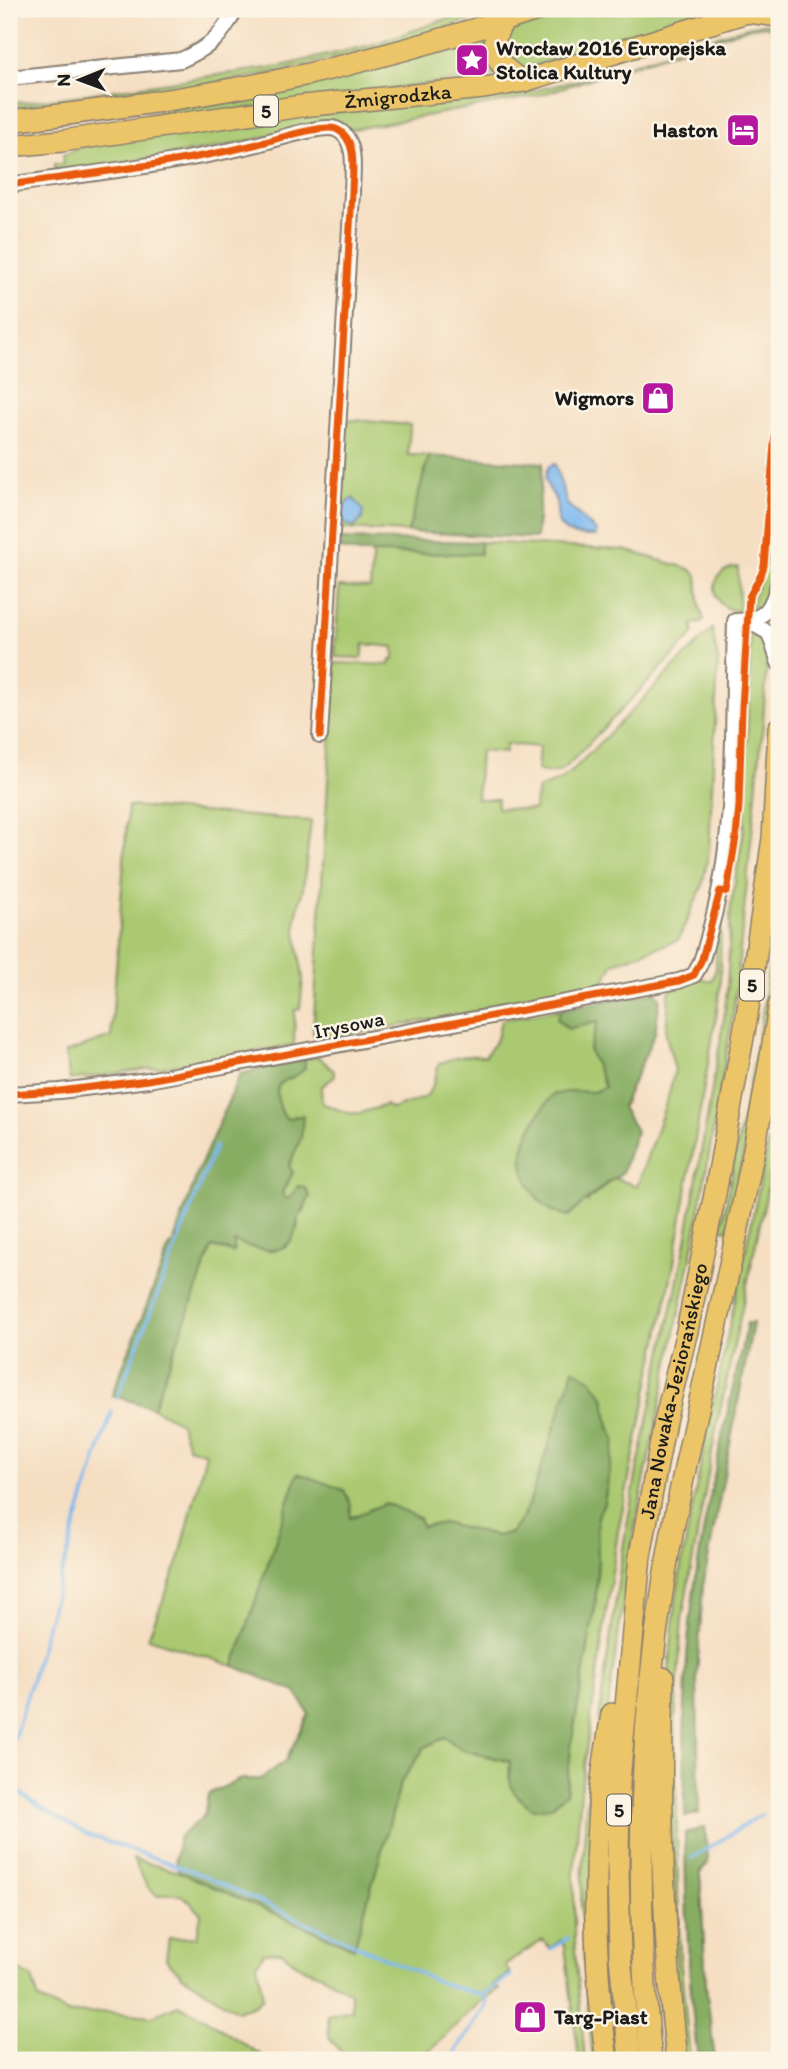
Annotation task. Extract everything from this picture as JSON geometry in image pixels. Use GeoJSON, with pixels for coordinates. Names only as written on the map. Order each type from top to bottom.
{"type":"FeatureCollection","features":[{"type":"Feature","properties":{"kind":"main road","name":"Żmigrodzka"},"geometry":{"type":"LineString","coordinates":[[9,121],[161,102],[303,75],[398,51],[540,9]]}},
{"type":"Feature","properties":{"kind":"main road","name":"Żmigrodzka"},"geometry":{"type":"LineString","coordinates":[[9,146],[62,141],[302,106],[470,90],[524,81],[747,12],[779,16]]}},
{"type":"Feature","properties":{"kind":"main road"},"geometry":{"type":"LineString","coordinates":[[504,20],[496,35],[497,59],[509,73],[524,81]]}},
{"type":"Feature","properties":{"kind":"main road","name":"Jana Nowaka-Jeziorańskiego"},"geometry":{"type":"LineString","coordinates":[[630,2060],[620,1956],[619,1818],[626,1697],[640,1560],[665,1421],[682,1354],[715,1194],[747,1015],[773,838],[779,727]]}},
{"type":"Feature","properties":{"kind":"main road","name":"Jana Nowaka-Jeziorańskiego"},"geometry":{"type":"LineString","coordinates":[[651,2060],[643,1967],[640,1858],[650,1677],[663,1582],[694,1423],[750,1170],[779,1006]]}},
{"type":"Feature","properties":{"kind":"main road"},"geometry":{"type":"LineString","coordinates":[[607,2060],[596,1903],[598,1808],[624,1631],[640,1560]]}},
{"type":"Feature","properties":{"kind":"main road"},"geometry":{"type":"LineString","coordinates":[[663,1582],[666,1907],[677,2060]]}},
{"type":"Feature","properties":{"kind":"street"},"geometry":{"type":"LineString","coordinates":[[9,78],[181,60],[203,50],[222,33],[236,9]]}},
{"type":"Feature","properties":{"kind":"street"},"geometry":{"type":"LineString","coordinates":[[9,186],[193,158],[322,127],[337,130],[347,138],[353,162],[352,193],[320,736]]}},
{"type":"Feature","properties":{"kind":"street"},"geometry":{"type":"LineString","coordinates":[[748,621],[770,608],[779,581]]}},
{"type":"Feature","properties":{"kind":"street","name":"Irysowa"},"geometry":{"type":"LineString","coordinates":[[9,1094],[60,1091],[184,1073],[679,981],[694,975],[702,959],[714,915],[725,855],[731,794],[735,621],[748,621]]}},
{"type":"Feature","properties":{"kind":"street"},"geometry":{"type":"LineString","coordinates":[[748,621],[769,633],[779,663]]}},
{"type":"Feature","properties":{"kind":"green space"},"geometry":{"type":"Polygon","coordinates":[[[476,9],[502,9],[407,41],[279,72],[146,94],[105,96],[9,108],[9,102],[80,95],[281,66],[374,44],[476,9]]]}},
{"type":"Feature","properties":{"kind":"green space"},"geometry":{"type":"Polygon","coordinates":[[[574,9],[709,9],[527,68],[518,68],[503,52],[507,33],[512,28],[574,9]]]}},
{"type":"Feature","properties":{"kind":"green space"},"geometry":{"type":"Polygon","coordinates":[[[766,23],[779,26],[779,32],[765,26],[752,27],[540,95],[349,130],[335,122],[216,148],[55,173],[54,164],[63,164],[63,155],[85,146],[281,117],[537,90],[599,75],[746,27],[766,23]]]}},
{"type":"Feature","properties":{"kind":"green space"},"geometry":{"type":"Polygon","coordinates":[[[488,35],[498,75],[9,140],[9,135],[117,122],[488,35]]]}},
{"type":"Feature","properties":{"kind":"green space"},"geometry":{"type":"Polygon","coordinates":[[[342,421],[410,425],[408,455],[429,456],[408,532],[342,529],[336,523],[342,421]]]}},
{"type":"Feature","properties":{"kind":"green space"},"geometry":{"type":"Polygon","coordinates":[[[776,443],[769,599],[763,609],[751,613],[755,593],[766,566],[776,443]]]}},
{"type":"Feature","properties":{"kind":"green space"},"geometry":{"type":"Polygon","coordinates":[[[429,456],[543,463],[536,538],[408,532],[429,456]]]}},
{"type":"Feature","properties":{"kind":"green space"},"geometry":{"type":"Polygon","coordinates":[[[340,539],[480,542],[480,554],[360,553],[340,549],[340,539]]]}},
{"type":"Feature","properties":{"kind":"green space"},"geometry":{"type":"Polygon","coordinates":[[[480,542],[625,550],[690,569],[697,575],[700,608],[704,620],[692,624],[694,632],[690,638],[567,766],[553,773],[537,770],[539,747],[506,744],[505,753],[480,751],[477,799],[498,799],[497,808],[534,810],[538,789],[561,780],[572,771],[712,629],[718,661],[709,851],[702,887],[678,940],[614,963],[603,982],[603,989],[324,1039],[313,1034],[335,663],[389,665],[390,660],[394,660],[394,647],[364,644],[362,658],[335,657],[339,587],[370,588],[373,552],[479,554],[480,542]]]}},
{"type":"Feature","properties":{"kind":"green space"},"geometry":{"type":"Polygon","coordinates":[[[738,567],[739,611],[728,609],[721,604],[715,589],[721,574],[738,567]]]}},
{"type":"Feature","properties":{"kind":"green space"},"geometry":{"type":"Polygon","coordinates":[[[751,629],[761,631],[768,644],[763,724],[734,1009],[694,1242],[634,1530],[596,1785],[601,2060],[593,2060],[581,1907],[586,1808],[624,1542],[685,1247],[724,1019],[731,904],[744,829],[751,629]]]}},
{"type":"Feature","properties":{"kind":"green space"},"geometry":{"type":"Polygon","coordinates":[[[128,806],[311,821],[303,888],[296,917],[303,979],[300,1009],[295,1010],[294,1045],[70,1080],[65,1053],[111,1037],[128,806]]]}},
{"type":"Feature","properties":{"kind":"green space"},"geometry":{"type":"Polygon","coordinates":[[[779,899],[779,951],[766,1039],[728,1230],[721,1229],[759,1035],[779,899]]]}},
{"type":"Feature","properties":{"kind":"green space"},"geometry":{"type":"Polygon","coordinates":[[[721,905],[717,1011],[674,1263],[618,1531],[582,1781],[574,1872],[574,1940],[585,2060],[579,2060],[565,1947],[561,1940],[550,1948],[543,1940],[505,1965],[510,1973],[492,1985],[499,1989],[479,2003],[420,2060],[348,2060],[329,2037],[328,2015],[352,2010],[350,1993],[322,1975],[300,1967],[282,1952],[264,1953],[257,1964],[263,1998],[254,2005],[237,2011],[182,1976],[166,1959],[169,1938],[197,1937],[201,1914],[182,1896],[157,1896],[148,1888],[133,1859],[179,1872],[354,1948],[401,1782],[425,1747],[445,1737],[462,1750],[510,1762],[509,1779],[566,1793],[572,1739],[595,1607],[597,1516],[604,1503],[615,1439],[609,1427],[604,1397],[574,1370],[530,1501],[511,1533],[495,1536],[443,1523],[421,1527],[371,1509],[350,1518],[298,1473],[234,1666],[148,1638],[179,1560],[206,1453],[188,1447],[180,1423],[153,1408],[212,1247],[233,1252],[233,1242],[297,1229],[299,1216],[305,1209],[306,1188],[298,1186],[290,1198],[284,1198],[282,1192],[293,1173],[289,1166],[296,1116],[287,1119],[285,1117],[277,1094],[280,1084],[305,1068],[304,1058],[319,1057],[334,1071],[334,1077],[321,1087],[322,1103],[354,1113],[386,1105],[392,1109],[426,1097],[433,1085],[439,1064],[461,1057],[485,1056],[497,1039],[501,1020],[561,1009],[599,1021],[589,1050],[605,1087],[593,1093],[572,1091],[587,1202],[614,1178],[637,1186],[675,1070],[666,1035],[669,993],[675,987],[699,977],[712,981],[716,968],[715,930],[721,905]]]}},
{"type":"Feature","properties":{"kind":"green space"},"geometry":{"type":"Polygon","coordinates":[[[656,992],[660,998],[655,1033],[622,1107],[636,1131],[622,1173],[568,1216],[553,1211],[538,1199],[528,1182],[523,1162],[527,1137],[552,1095],[572,1091],[593,1092],[605,1087],[589,1050],[598,1022],[568,1029],[557,1019],[561,1009],[656,992]]]}},
{"type":"Feature","properties":{"kind":"green space"},"geometry":{"type":"Polygon","coordinates":[[[304,1058],[305,1068],[280,1084],[277,1094],[281,1111],[287,1119],[303,1115],[301,1138],[289,1166],[293,1173],[282,1192],[284,1198],[290,1198],[298,1186],[306,1188],[310,1196],[293,1238],[285,1246],[271,1250],[234,1242],[234,1252],[212,1247],[153,1408],[112,1395],[174,1241],[198,1171],[240,1074],[304,1058]]]}},
{"type":"Feature","properties":{"kind":"green space"},"geometry":{"type":"Polygon","coordinates":[[[779,1092],[779,1135],[716,1430],[682,1619],[675,1719],[678,1895],[680,1957],[690,2060],[682,2060],[677,2014],[668,1685],[673,1624],[680,1571],[706,1437],[779,1092]]]}},
{"type":"Feature","properties":{"kind":"green space"},"geometry":{"type":"Polygon","coordinates":[[[747,1323],[753,1323],[703,1586],[697,1676],[699,1813],[685,1817],[684,1737],[692,1605],[709,1499],[747,1323]]]}},
{"type":"Feature","properties":{"kind":"green space"},"geometry":{"type":"Polygon","coordinates":[[[574,1369],[591,1379],[604,1397],[609,1427],[615,1439],[604,1503],[597,1516],[595,1607],[572,1739],[566,1793],[551,1807],[533,1809],[512,1789],[510,1761],[462,1750],[445,1737],[425,1747],[401,1782],[354,1948],[179,1872],[175,1859],[179,1837],[204,1816],[208,1794],[241,1779],[261,1779],[286,1760],[309,1714],[296,1692],[234,1666],[298,1473],[344,1490],[351,1505],[350,1518],[386,1503],[419,1518],[422,1527],[443,1523],[495,1536],[511,1533],[530,1501],[574,1369]]]}},
{"type":"Feature","properties":{"kind":"green space"},"geometry":{"type":"Polygon","coordinates":[[[649,1805],[668,2060],[665,2060],[656,1970],[649,1805]]]}},
{"type":"Feature","properties":{"kind":"green space"},"geometry":{"type":"Polygon","coordinates":[[[705,1827],[708,1863],[701,1871],[701,1887],[706,1986],[715,2060],[698,2060],[688,1947],[685,1834],[705,1827]]]}},
{"type":"Feature","properties":{"kind":"green space"},"geometry":{"type":"Polygon","coordinates":[[[9,1965],[32,1978],[39,2000],[70,2014],[106,2012],[153,2016],[178,2005],[201,2016],[261,2055],[264,2060],[9,2060],[9,1965]]]}},
{"type":"Feature","properties":{"kind":"water"},"geometry":{"type":"Polygon","coordinates":[[[555,464],[567,504],[596,531],[596,536],[575,535],[560,526],[556,502],[545,477],[549,466],[555,464]]]}},
{"type":"Feature","properties":{"kind":"water"},"geometry":{"type":"Polygon","coordinates":[[[353,498],[363,510],[362,519],[355,527],[342,523],[341,507],[353,498]]]}},
{"type":"Feature","properties":{"kind":"waterway"},"geometry":{"type":"LineString","coordinates":[[117,1398],[215,1146]]}},
{"type":"Feature","properties":{"kind":"waterway"},"geometry":{"type":"LineString","coordinates":[[9,1755],[84,1497],[112,1412]]}},
{"type":"Feature","properties":{"kind":"waterway"},"geometry":{"type":"LineString","coordinates":[[9,1785],[88,1835],[192,1871],[443,1984],[482,1995],[511,1975]]}},
{"type":"Feature","properties":{"kind":"waterway"},"geometry":{"type":"LineString","coordinates":[[692,1858],[761,1815]]}},
{"type":"Feature","properties":{"kind":"waterway"},"geometry":{"type":"LineString","coordinates":[[551,1949],[568,1938]]}},
{"type":"Feature","properties":{"kind":"waterway"},"geometry":{"type":"LineString","coordinates":[[450,2060],[485,2008],[487,2002],[482,1995]]}},
{"type":"Feature","properties":{"kind":"cycle path"},"geometry":{"type":"LineString","coordinates":[[9,185],[196,157],[320,129],[336,129],[348,140],[353,157],[352,193],[320,736]]}},
{"type":"Feature","properties":{"kind":"cycle path"},"geometry":{"type":"LineString","coordinates":[[9,1094],[60,1091],[148,1080],[679,981],[694,975],[702,959],[720,891],[727,892],[736,837],[749,597],[764,566],[779,384]]}},
{"type":"Feature","properties":{"kind":"place","name":"Wrocław 2016 Europejska Stolica Kultury"},"geometry":{"type":"Point","coordinates":[472,60]}},
{"type":"Feature","properties":{"kind":"place","name":"Haston"},"geometry":{"type":"Point","coordinates":[743,130]}},
{"type":"Feature","properties":{"kind":"place","name":"Wigmors"},"geometry":{"type":"Point","coordinates":[658,398]}},
{"type":"Feature","properties":{"kind":"place","name":"Targ-Piast"},"geometry":{"type":"Point","coordinates":[530,2017]}}]}
